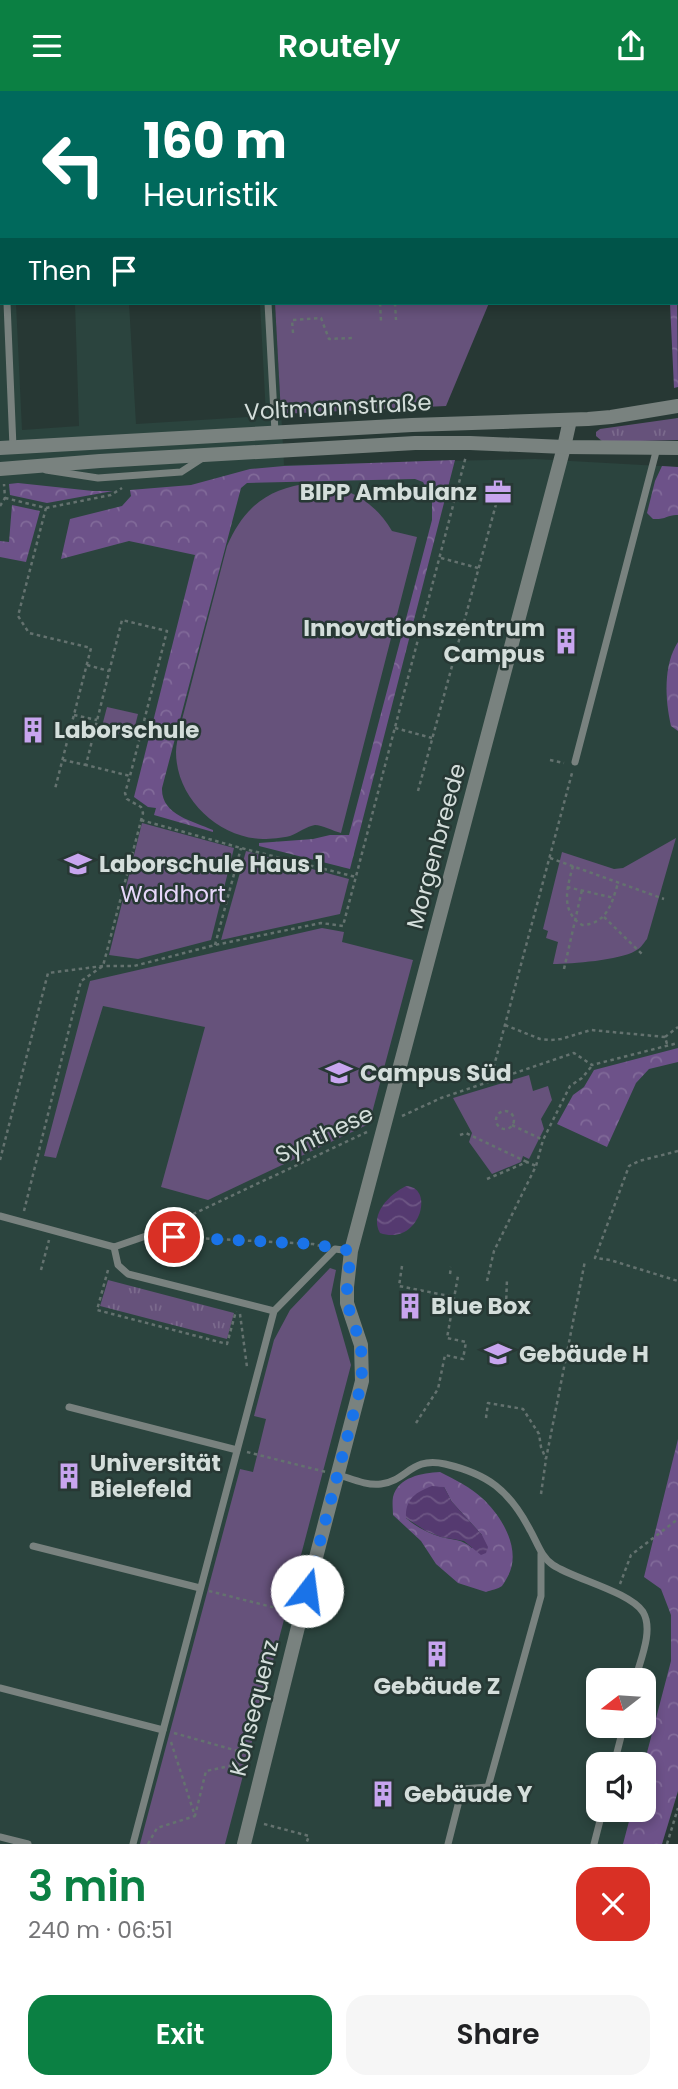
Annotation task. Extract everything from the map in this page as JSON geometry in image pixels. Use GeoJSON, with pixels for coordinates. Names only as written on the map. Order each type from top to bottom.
{"type":"FeatureCollection","features":[{"type":"Feature","properties":{"kind":"street","name":"Voltmannstraße"},"geometry":{"type":"LineString","coordinates":[[7,448],[412,425],[570,420],[611,417],[678,406]]}},
{"type":"Feature","properties":{"kind":"street","name":"Morgenbreede"},"geometry":{"type":"LineString","coordinates":[[351,1254],[570,420]]}},
{"type":"Feature","properties":{"kind":"street","name":"Voltmannstraße"},"geometry":{"type":"LineString","coordinates":[[0,469],[377,445],[470,443],[678,448]]}},
{"type":"Feature","properties":{"kind":"street"},"geometry":{"type":"LineString","coordinates":[[657,448],[668,455],[678,457]]}},
{"type":"Feature","properties":{"kind":"street","name":"Konsequenz"},"geometry":{"type":"LineString","coordinates":[[244,1844],[362,1381],[361,1345],[347,1303],[351,1254]]}},
{"type":"Feature","properties":{"kind":"lane"},"geometry":{"type":"LineString","coordinates":[[7,305],[7,448]]}},
{"type":"Feature","properties":{"kind":"lane"},"geometry":{"type":"LineString","coordinates":[[268,305],[275,433]]}},
{"type":"Feature","properties":{"kind":"lane"},"geometry":{"type":"LineString","coordinates":[[575,762],[657,448]]}},
{"type":"Feature","properties":{"kind":"lane"},"geometry":{"type":"LineString","coordinates":[[0,1216],[114,1247],[146,1236]]}},
{"type":"Feature","properties":{"kind":"lane"},"geometry":{"type":"LineString","coordinates":[[114,1247],[118,1265],[128,1274],[274,1311]]}},
{"type":"Feature","properties":{"kind":"lane"},"geometry":{"type":"LineString","coordinates":[[133,1844],[274,1311],[335,1249],[351,1254]]}},
{"type":"Feature","properties":{"kind":"lane"},"geometry":{"type":"LineString","coordinates":[[69,1407],[237,1450]]}},
{"type":"Feature","properties":{"kind":"lane"},"geometry":{"type":"LineString","coordinates":[[339,1475],[378,1485],[388,1483],[411,1467],[428,1462],[444,1463],[495,1484],[516,1504],[541,1553],[552,1564],[617,1594],[638,1606],[644,1613],[646,1635],[638,1668]]}},
{"type":"Feature","properties":{"kind":"lane"},"geometry":{"type":"LineString","coordinates":[[33,1546],[201,1588]]}},
{"type":"Feature","properties":{"kind":"lane"},"geometry":{"type":"LineString","coordinates":[[448,1844],[462,1789],[488,1787],[541,1596],[541,1553]]}},
{"type":"Feature","properties":{"kind":"lane"},"geometry":{"type":"LineString","coordinates":[[0,1688],[163,1730]]}},
{"type":"Feature","properties":{"kind":"lane"},"geometry":{"type":"LineString","coordinates":[[594,1844],[600,1822]]}},
{"type":"Feature","properties":{"kind":"lane"},"geometry":{"type":"LineString","coordinates":[[0,1837],[28,1844]]}},
{"type":"Feature","properties":{"kind":"path"},"geometry":{"type":"LineString","coordinates":[[380,305],[381,321]]}},
{"type":"Feature","properties":{"kind":"path"},"geometry":{"type":"LineString","coordinates":[[396,305],[396,320]]}},
{"type":"Feature","properties":{"kind":"path"},"geometry":{"type":"LineString","coordinates":[[293,333],[292,320],[321,318],[330,339],[352,338]]}},
{"type":"Feature","properties":{"kind":"path"},"geometry":{"type":"LineString","coordinates":[[0,1160],[48,973],[134,965],[321,923],[343,926],[470,443]]}},
{"type":"Feature","properties":{"kind":"path"},"geometry":{"type":"LineString","coordinates":[[0,506],[5,498],[4,484]]}},
{"type":"Feature","properties":{"kind":"path"},"geometry":{"type":"LineString","coordinates":[[5,498],[46,508],[111,495],[122,488]]}},
{"type":"Feature","properties":{"kind":"path"},"geometry":{"type":"LineString","coordinates":[[418,791],[498,497]]}},
{"type":"Feature","properties":{"kind":"path"},"geometry":{"type":"LineString","coordinates":[[46,508],[18,616],[29,633],[91,648],[55,789]]}},
{"type":"Feature","properties":{"kind":"path"},"geometry":{"type":"LineString","coordinates":[[440,558],[478,568]]}},
{"type":"Feature","properties":{"kind":"path"},"geometry":{"type":"LineString","coordinates":[[22,1222],[81,981],[103,966],[143,813],[141,807],[127,799],[125,793],[167,631],[122,620],[86,765]]}},
{"type":"Feature","properties":{"kind":"path"},"geometry":{"type":"LineString","coordinates":[[87,665],[109,671]]}},
{"type":"Feature","properties":{"kind":"path"},"geometry":{"type":"LineString","coordinates":[[74,715],[97,720]]}},
{"type":"Feature","properties":{"kind":"path"},"geometry":{"type":"LineString","coordinates":[[395,728],[432,738]]}},
{"type":"Feature","properties":{"kind":"path"},"geometry":{"type":"LineString","coordinates":[[63,759],[130,776]]}},
{"type":"Feature","properties":{"kind":"path"},"geometry":{"type":"LineString","coordinates":[[550,760],[562,762]]}},
{"type":"Feature","properties":{"kind":"path"},"geometry":{"type":"LineString","coordinates":[[491,1081],[575,762]]}},
{"type":"Feature","properties":{"kind":"path"},"geometry":{"type":"LineString","coordinates":[[141,820],[356,877]]}},
{"type":"Feature","properties":{"kind":"path"},"geometry":{"type":"LineString","coordinates":[[215,946],[241,848]]}},
{"type":"Feature","properties":{"kind":"path"},"geometry":{"type":"LineString","coordinates":[[550,858],[664,899]]}},
{"type":"Feature","properties":{"kind":"path"},"geometry":{"type":"LineString","coordinates":[[573,866],[567,887],[567,906],[571,915],[582,925],[604,917],[618,883]]}},
{"type":"Feature","properties":{"kind":"path"},"geometry":{"type":"LineString","coordinates":[[567,887],[614,898]]}},
{"type":"Feature","properties":{"kind":"path"},"geometry":{"type":"LineString","coordinates":[[564,969],[582,890]]}},
{"type":"Feature","properties":{"kind":"path"},"geometry":{"type":"LineString","coordinates":[[604,917],[644,956]]}},
{"type":"Feature","properties":{"kind":"path"},"geometry":{"type":"LineString","coordinates":[[505,1025],[527,1035],[551,1040],[591,1030],[665,1037],[678,1027]]}},
{"type":"Feature","properties":{"kind":"path"},"geometry":{"type":"LineString","coordinates":[[665,1037],[667,1045]]}},
{"type":"Feature","properties":{"kind":"path","name":"Synthese"},"geometry":{"type":"LineString","coordinates":[[146,1236],[441,1098],[574,1053],[592,1065],[678,1043]]}},
{"type":"Feature","properties":{"kind":"path"},"geometry":{"type":"LineString","coordinates":[[487,1281],[494,1251],[536,1166],[543,1140],[570,1086],[582,1078],[592,1065]]}},
{"type":"Feature","properties":{"kind":"path"},"geometry":{"type":"LineString","coordinates":[[502,1112],[510,1114],[513,1125],[507,1129],[501,1128],[496,1121],[498,1115],[502,1112]]}},
{"type":"Feature","properties":{"kind":"path"},"geometry":{"type":"LineString","coordinates":[[513,1125],[543,1140]]}},
{"type":"Feature","properties":{"kind":"path"},"geometry":{"type":"LineString","coordinates":[[460,1135],[466,1133],[536,1166]]}},
{"type":"Feature","properties":{"kind":"path"},"geometry":{"type":"LineString","coordinates":[[678,1151],[629,1166],[595,1258],[678,1281]]}},
{"type":"Feature","properties":{"kind":"path"},"geometry":{"type":"LineString","coordinates":[[487,1179],[527,1162]]}},
{"type":"Feature","properties":{"kind":"path"},"geometry":{"type":"LineString","coordinates":[[41,1270],[52,1230]]}},
{"type":"Feature","properties":{"kind":"path"},"geometry":{"type":"LineString","coordinates":[[146,1236],[313,1244],[335,1249]]}},
{"type":"Feature","properties":{"kind":"path"},"geometry":{"type":"LineString","coordinates":[[541,1494],[585,1261]]}},
{"type":"Feature","properties":{"kind":"path"},"geometry":{"type":"LineString","coordinates":[[402,1266],[399,1286],[454,1297]]}},
{"type":"Feature","properties":{"kind":"path"},"geometry":{"type":"LineString","coordinates":[[450,1274],[451,1267]]}},
{"type":"Feature","properties":{"kind":"path"},"geometry":{"type":"LineString","coordinates":[[416,1423],[438,1389],[445,1355],[463,1359],[466,1342],[447,1338],[458,1276]]}},
{"type":"Feature","properties":{"kind":"path"},"geometry":{"type":"LineString","coordinates":[[106,1279],[97,1310],[227,1344],[236,1312],[240,1311],[248,1373]]}},
{"type":"Feature","properties":{"kind":"path"},"geometry":{"type":"LineString","coordinates":[[506,1306],[507,1279]]}},
{"type":"Feature","properties":{"kind":"path"},"geometry":{"type":"LineString","coordinates":[[486,1418],[488,1403],[523,1409],[539,1434],[546,1459]]}},
{"type":"Feature","properties":{"kind":"path"},"geometry":{"type":"LineString","coordinates":[[237,1450],[339,1475]]}},
{"type":"Feature","properties":{"kind":"path"},"geometry":{"type":"LineString","coordinates":[[617,1594],[631,1555],[678,1518]]}},
{"type":"Feature","properties":{"kind":"path"},"geometry":{"type":"LineString","coordinates":[[201,1588],[301,1615]]}},
{"type":"Feature","properties":{"kind":"path"},"geometry":{"type":"LineString","coordinates":[[195,1816],[168,1731],[266,1758]]}},
{"type":"Feature","properties":{"kind":"path"},"geometry":{"type":"LineString","coordinates":[[195,1816],[206,1771],[266,1758]]}},
{"type":"Feature","properties":{"kind":"path"},"geometry":{"type":"LineString","coordinates":[[667,1844],[678,1808]]}},
{"type":"Feature","properties":{"kind":"path"},"geometry":{"type":"LineString","coordinates":[[148,1844],[157,1828],[195,1816]]}},
{"type":"Feature","properties":{"kind":"path"},"geometry":{"type":"LineString","coordinates":[[250,1820],[309,1836],[306,1844]]}},
{"type":"Feature","properties":{"kind":"shaded area","name":"Campus Süd"},"geometry":{"type":"Polygon","coordinates":[[[0,305],[16,305],[22,430],[79,426],[75,305],[129,305],[136,424],[266,416],[260,305],[275,305],[284,465],[535,459],[678,467],[678,1792],[662,1844],[0,1844],[0,305]]]}},
{"type":"Feature","properties":{"kind":"green space"},"geometry":{"type":"Polygon","coordinates":[[[275,305],[488,305],[446,406],[281,414],[275,305]]]}},
{"type":"Feature","properties":{"kind":"green space"},"geometry":{"type":"Polygon","coordinates":[[[670,305],[677,305],[678,387],[674,388],[670,305]]]}},
{"type":"Feature","properties":{"kind":"green space"},"geometry":{"type":"Polygon","coordinates":[[[678,418],[678,440],[603,442],[596,436],[600,429],[678,418]]]}},
{"type":"Feature","properties":{"kind":"green space"},"geometry":{"type":"Polygon","coordinates":[[[455,460],[350,869],[259,846],[259,843],[349,835],[432,520],[432,499],[423,482],[415,479],[247,483],[241,488],[162,788],[163,797],[172,811],[213,832],[154,815],[156,808],[148,807],[134,797],[195,555],[129,541],[61,559],[70,519],[122,506],[131,496],[130,490],[191,485],[250,469],[455,460]]]}},
{"type":"Feature","properties":{"kind":"green space"},"geometry":{"type":"Polygon","coordinates":[[[662,466],[678,467],[678,515],[653,519],[647,513],[655,481],[662,466]]]}},
{"type":"Feature","properties":{"kind":"green space"},"geometry":{"type":"Polygon","coordinates":[[[311,483],[336,487],[358,496],[377,511],[392,531],[417,537],[341,833],[315,825],[290,836],[263,839],[246,837],[216,823],[203,812],[183,785],[176,752],[179,731],[227,546],[234,532],[250,510],[270,495],[282,489],[311,483]]]}},
{"type":"Feature","properties":{"kind":"green space"},"geometry":{"type":"Polygon","coordinates":[[[9,484],[113,491],[47,503],[10,495],[9,484]]]}},
{"type":"Feature","properties":{"kind":"green space"},"geometry":{"type":"Polygon","coordinates":[[[12,505],[40,511],[26,562],[0,557],[0,541],[9,542],[12,505]]]}},
{"type":"Feature","properties":{"kind":"green space"},"geometry":{"type":"Polygon","coordinates":[[[678,642],[678,731],[671,726],[667,694],[670,661],[678,642]]]}},
{"type":"Feature","properties":{"kind":"green space"},"geometry":{"type":"Polygon","coordinates":[[[107,707],[138,714],[132,738],[101,730],[107,707]]]}},
{"type":"Feature","properties":{"kind":"green space","name":"Waldhort"},"geometry":{"type":"Polygon","coordinates":[[[142,823],[234,848],[211,940],[138,959],[109,955],[142,823]]]}},
{"type":"Feature","properties":{"kind":"green space"},"geometry":{"type":"Polygon","coordinates":[[[676,838],[647,939],[640,948],[607,959],[553,964],[558,942],[546,938],[548,931],[543,929],[562,852],[614,869],[623,868],[676,838]]]}},
{"type":"Feature","properties":{"kind":"green space"},"geometry":{"type":"Polygon","coordinates":[[[246,851],[349,879],[340,914],[221,940],[246,851]]]}},
{"type":"Feature","properties":{"kind":"green space"},"geometry":{"type":"Polygon","coordinates":[[[322,928],[344,932],[342,942],[413,960],[369,1124],[208,1200],[161,1187],[205,1027],[103,1006],[56,1158],[44,1156],[90,981],[322,928]]]}},
{"type":"Feature","properties":{"kind":"green space"},"geometry":{"type":"Polygon","coordinates":[[[678,1048],[678,1062],[649,1069],[636,1083],[607,1147],[557,1124],[573,1095],[584,1087],[594,1070],[678,1048]]]}},
{"type":"Feature","properties":{"kind":"green space"},"geometry":{"type":"Polygon","coordinates":[[[529,1075],[533,1091],[548,1086],[552,1100],[541,1119],[544,1129],[529,1159],[523,1156],[521,1162],[492,1174],[469,1142],[472,1133],[453,1098],[529,1075]]]}},
{"type":"Feature","properties":{"kind":"green space"},"geometry":{"type":"Polygon","coordinates":[[[330,1268],[336,1270],[331,1295],[351,1365],[225,1844],[140,1844],[240,1469],[253,1472],[266,1419],[254,1416],[274,1340],[290,1310],[330,1268]]]}},
{"type":"Feature","properties":{"kind":"green space"},"geometry":{"type":"Polygon","coordinates":[[[108,1280],[234,1313],[227,1339],[100,1306],[108,1280]]]}},
{"type":"Feature","properties":{"kind":"green space"},"geometry":{"type":"Polygon","coordinates":[[[678,1439],[678,1791],[662,1844],[623,1844],[629,1822],[656,1822],[656,1752],[647,1752],[651,1738],[656,1738],[656,1718],[671,1661],[671,1615],[661,1589],[644,1577],[678,1439]]]}},
{"type":"Feature","properties":{"kind":"green space"},"geometry":{"type":"Polygon","coordinates":[[[440,1472],[482,1498],[503,1524],[513,1555],[508,1576],[500,1587],[486,1592],[458,1583],[436,1564],[421,1541],[393,1515],[393,1497],[400,1485],[412,1477],[440,1472]],[[444,1487],[406,1518],[427,1532],[461,1541],[472,1548],[482,1535],[452,1502],[444,1487]]]}},
{"type":"Feature","properties":{"kind":"water"},"geometry":{"type":"Polygon","coordinates":[[[406,1186],[415,1189],[420,1196],[419,1215],[405,1232],[394,1235],[380,1233],[377,1226],[379,1212],[388,1199],[406,1186]]]}},
{"type":"Feature","properties":{"kind":"water"},"geometry":{"type":"Polygon","coordinates":[[[432,1486],[444,1487],[452,1502],[482,1535],[488,1547],[486,1553],[481,1555],[464,1541],[426,1531],[406,1518],[407,1506],[413,1497],[432,1486]]]}},
{"type":"Feature","properties":{"kind":"place","name":"BIPP Ambulanz"},"geometry":{"type":"Point","coordinates":[498,492]}},
{"type":"Feature","properties":{"kind":"place","name":"Innovationszentrum Campus"},"geometry":{"type":"Point","coordinates":[566,641]}},
{"type":"Feature","properties":{"kind":"place","name":"Laborschule"},"geometry":{"type":"Point","coordinates":[33,730]}},
{"type":"Feature","properties":{"kind":"place","name":"Laborschule Haus 1"},"geometry":{"type":"Point","coordinates":[78,864]}},
{"type":"Feature","properties":{"kind":"place","name":"Campus Süd"},"geometry":{"type":"Point","coordinates":[339,1073]}},
{"type":"Feature","properties":{"kind":"place","name":"Blue Box"},"geometry":{"type":"Point","coordinates":[410,1306]}},
{"type":"Feature","properties":{"kind":"place","name":"Gebäude H"},"geometry":{"type":"Point","coordinates":[498,1354]}},
{"type":"Feature","properties":{"kind":"place","name":"Universität Bielefeld"},"geometry":{"type":"Point","coordinates":[69,1476]}},
{"type":"Feature","properties":{"kind":"place","name":"Gebäude Z"},"geometry":{"type":"Point","coordinates":[437,1654]}},
{"type":"Feature","properties":{"kind":"place","name":"Gebäude Y"},"geometry":{"type":"Point","coordinates":[383,1794]}},
{"type":"Feature","properties":{"kind":"route"},"geometry":{"type":"LineString","coordinates":[[174,1237],[313,1244],[351,1251],[347,1303],[361,1345],[362,1381],[307,1591]]}}]}
